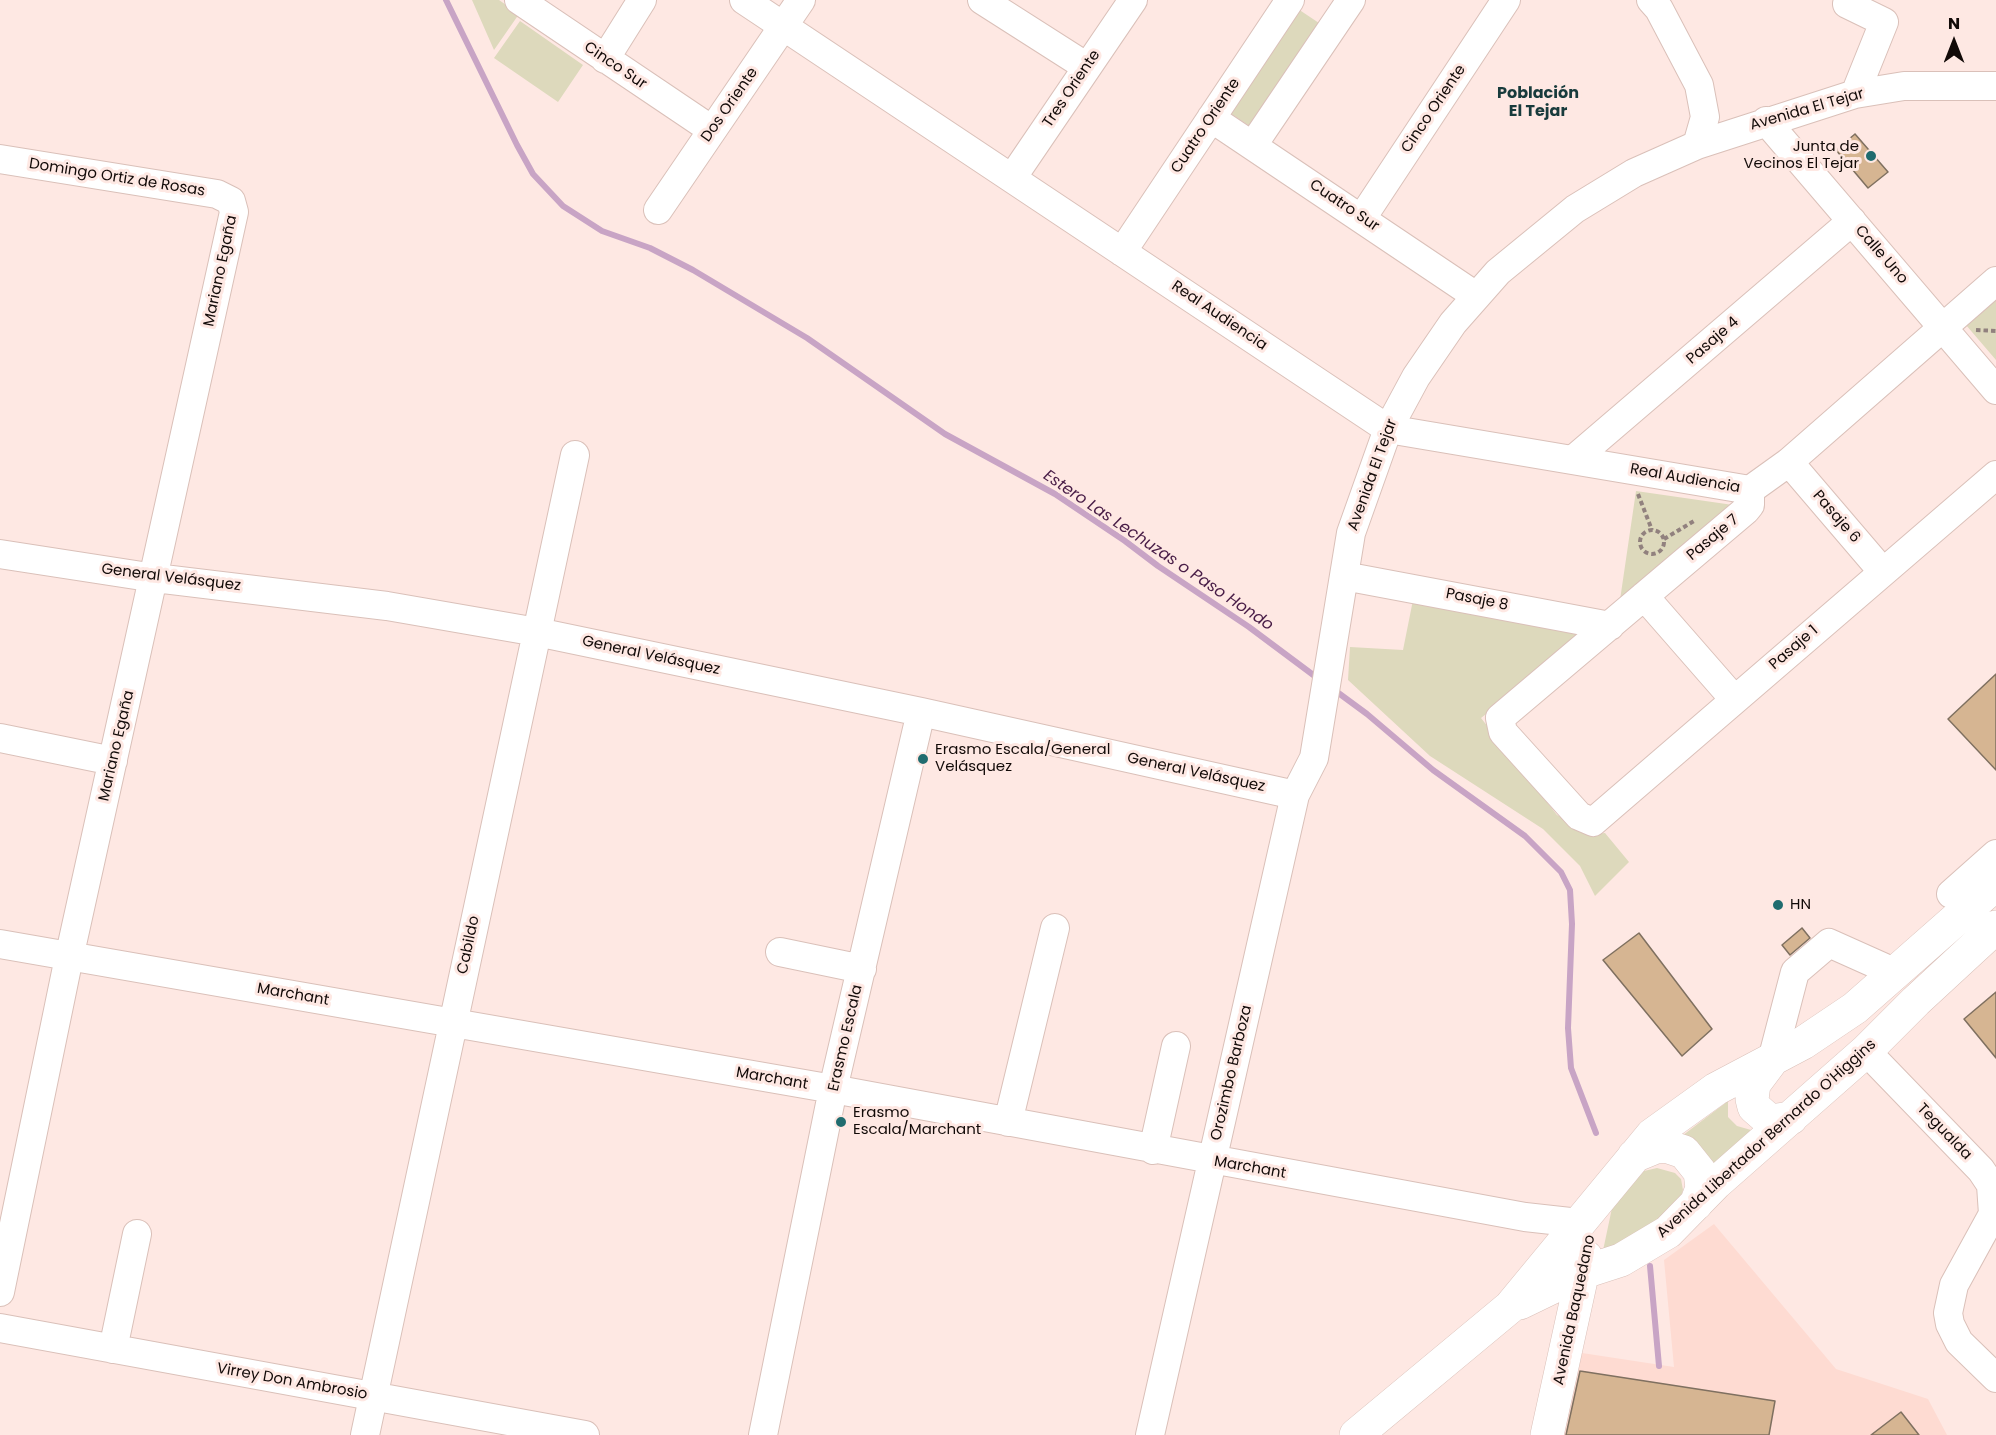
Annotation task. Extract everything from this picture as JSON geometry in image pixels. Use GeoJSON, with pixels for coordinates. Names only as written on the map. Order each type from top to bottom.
{"type":"FeatureCollection","features":[{"type":"Feature","properties":{"kind":"main road","name":"Avenida Libertador Bernardo O'Higgins"},"geometry":{"type":"LineString","coordinates":[[1356,1435],[1510,1307],[1652,1135],[1682,1111],[1736,1077],[1772,1060],[1833,1024],[1896,973],[1989,875]]}},
{"type":"Feature","properties":{"kind":"main road","name":"Avenida Libertador Bernardo O'Higgins"},"geometry":{"type":"LineString","coordinates":[[1510,1307],[1584,1272],[1621,1260],[1668,1232],[1866,1051],[1932,985],[1996,927]]}},
{"type":"Feature","properties":{"kind":"main road"},"geometry":{"type":"LineString","coordinates":[[1772,1060],[1754,1084],[1752,1099],[1754,1107],[1770,1120],[1791,1118]]}},
{"type":"Feature","properties":{"kind":"main road"},"geometry":{"type":"LineString","coordinates":[[1634,1156],[1656,1147],[1666,1146],[1684,1152],[1700,1172],[1702,1188],[1696,1204]]}},
{"type":"Feature","properties":{"kind":"main road","name":"Avenida Baquedano"},"geometry":{"type":"LineString","coordinates":[[1547,1435],[1591,1232],[1610,1188]]}},
{"type":"Feature","properties":{"kind":"street","name":"Cinco Sur"},"geometry":{"type":"LineString","coordinates":[[519,0],[712,130]]}},
{"type":"Feature","properties":{"kind":"street"},"geometry":{"type":"LineString","coordinates":[[605,59],[642,0]]}},
{"type":"Feature","properties":{"kind":"street","name":"Real Audiencia"},"geometry":{"type":"LineString","coordinates":[[744,0],[1388,429],[1750,490]]}},
{"type":"Feature","properties":{"kind":"street","name":"Dos Oriente"},"geometry":{"type":"LineString","coordinates":[[658,210],[801,0]]}},
{"type":"Feature","properties":{"kind":"street"},"geometry":{"type":"LineString","coordinates":[[982,0],[1087,67]]}},
{"type":"Feature","properties":{"kind":"street","name":"Tres Oriente"},"geometry":{"type":"LineString","coordinates":[[1012,178],[1132,0]]}},
{"type":"Feature","properties":{"kind":"street","name":"Cuatro Oriente"},"geometry":{"type":"LineString","coordinates":[[1122,252],[1290,0]]}},
{"type":"Feature","properties":{"kind":"street","name":"Cinco Oriente"},"geometry":{"type":"LineString","coordinates":[[1362,218],[1506,0]]}},
{"type":"Feature","properties":{"kind":"street"},"geometry":{"type":"LineString","coordinates":[[1651,0],[1659,9],[1699,85],[1705,117],[1697,145]]}},
{"type":"Feature","properties":{"kind":"street"},"geometry":{"type":"LineString","coordinates":[[1848,2],[1884,22],[1855,94]]}},
{"type":"Feature","properties":{"kind":"street"},"geometry":{"type":"LineString","coordinates":[[1253,145],[1339,4]]}},
{"type":"Feature","properties":{"kind":"street","name":"Avenida El Tejar"},"geometry":{"type":"LineString","coordinates":[[1323,715],[1351,533],[1388,429],[1432,352],[1476,296],[1523,249],[1575,209],[1634,173],[1697,145],[1766,121],[1855,94],[1904,87],[1996,86]]}},
{"type":"Feature","properties":{"kind":"street","name":"Cuatro Sur"},"geometry":{"type":"LineString","coordinates":[[1211,118],[1476,296]]}},
{"type":"Feature","properties":{"kind":"street","name":"Calle Uno"},"geometry":{"type":"LineString","coordinates":[[1766,121],[1996,390]]}},
{"type":"Feature","properties":{"kind":"street","name":"Domingo Ortiz de Rosas"},"geometry":{"type":"LineString","coordinates":[[0,159],[217,194],[231,201]]}},
{"type":"Feature","properties":{"kind":"street","name":"Mariano Egaña"},"geometry":{"type":"LineString","coordinates":[[0,1292],[69,956],[155,578],[233,218],[231,201]]}},
{"type":"Feature","properties":{"kind":"street","name":"Pasaje 4"},"geometry":{"type":"LineString","coordinates":[[1573,460],[1852,221]]}},
{"type":"Feature","properties":{"kind":"street"},"geometry":{"type":"LineString","coordinates":[[1750,490],[1789,462],[1996,281]]}},
{"type":"Feature","properties":{"kind":"street","name":"Cabildo"},"geometry":{"type":"LineString","coordinates":[[365,1435],[574,455]]}},
{"type":"Feature","properties":{"kind":"street","name":"Pasaje 6"},"geometry":{"type":"LineString","coordinates":[[1789,462],[1883,572]]}},
{"type":"Feature","properties":{"kind":"street","name":"Pasaje 1"},"geometry":{"type":"LineString","coordinates":[[1593,822],[1996,475]]}},
{"type":"Feature","properties":{"kind":"street","name":"Pasaje 7"},"geometry":{"type":"LineString","coordinates":[[1593,822],[1579,816],[1503,732],[1500,718],[1746,510],[1750,505],[1750,490]]}},
{"type":"Feature","properties":{"kind":"street","name":"General Velásquez"},"geometry":{"type":"LineString","coordinates":[[0,554],[155,578],[387,606],[537,633],[921,712],[1295,795]]}},
{"type":"Feature","properties":{"kind":"street","name":"Pasaje 8"},"geometry":{"type":"LineString","coordinates":[[1344,576],[1611,626]]}},
{"type":"Feature","properties":{"kind":"street"},"geometry":{"type":"LineString","coordinates":[[1644,596],[1734,699]]}},
{"type":"Feature","properties":{"kind":"street","name":"Erasmo Escala"},"geometry":{"type":"LineString","coordinates":[[763,1435],[833,1089],[921,712]]}},
{"type":"Feature","properties":{"kind":"street","name":"Orozimbo Barboza"},"geometry":{"type":"LineString","coordinates":[[1150,1435],[1295,795],[1312,765],[1323,715]]}},
{"type":"Feature","properties":{"kind":"street"},"geometry":{"type":"LineString","coordinates":[[0,738],[113,761]]}},
{"type":"Feature","properties":{"kind":"street","name":"Avenida Libertador Bernardo O'Higgins"},"geometry":{"type":"LineString","coordinates":[[1951,894],[1989,875]]}},
{"type":"Feature","properties":{"kind":"street"},"geometry":{"type":"LineString","coordinates":[[1008,1122],[1055,928]]}},
{"type":"Feature","properties":{"kind":"street"},"geometry":{"type":"LineString","coordinates":[[1772,1060],[1796,972],[1829,943],[1896,973]]}},
{"type":"Feature","properties":{"kind":"street","name":"Marchant"},"geometry":{"type":"LineString","coordinates":[[0,944],[833,1089],[1513,1215],[1579,1223]]}},
{"type":"Feature","properties":{"kind":"street"},"geometry":{"type":"LineString","coordinates":[[780,951],[862,969]]}},
{"type":"Feature","properties":{"kind":"street"},"geometry":{"type":"LineString","coordinates":[[1153,1150],[1176,1046]]}},
{"type":"Feature","properties":{"kind":"street","name":"Tegualda"},"geometry":{"type":"LineString","coordinates":[[1866,1051],[1982,1170],[1991,1185],[1993,1214],[1954,1285],[1948,1313],[1950,1324],[1959,1342],[1996,1378]]}},
{"type":"Feature","properties":{"kind":"street"},"geometry":{"type":"LineString","coordinates":[[113,1349],[137,1234]]}},
{"type":"Feature","properties":{"kind":"street","name":"Virrey Don Ambrosio"},"geometry":{"type":"LineString","coordinates":[[0,1328],[585,1435]]}},
{"type":"Feature","properties":{"kind":"path"},"geometry":{"type":"LineString","coordinates":[[1635,486],[1652,530],[1662,536],[1664,543],[1660,550],[1653,554],[1646,552],[1641,543],[1645,533],[1652,530]]}},
{"type":"Feature","properties":{"kind":"shaded area"},"geometry":{"type":"Polygon","coordinates":[[[472,0],[499,0],[519,14],[494,50],[472,0]]]}},
{"type":"Feature","properties":{"kind":"shaded area"},"geometry":{"type":"Polygon","coordinates":[[[1298,9],[1322,25],[1254,129],[1230,113],[1298,9]]]}},
{"type":"Feature","properties":{"kind":"shaded area"},"geometry":{"type":"Polygon","coordinates":[[[520,21],[583,65],[558,102],[494,58],[520,21]]]}},
{"type":"Feature","properties":{"kind":"shaded area"},"geometry":{"type":"Polygon","coordinates":[[[1996,299],[1996,360],[1966,325],[1996,299]]]}},
{"type":"Feature","properties":{"kind":"shaded area"},"geometry":{"type":"Polygon","coordinates":[[[1636,491],[1740,506],[1620,600],[1636,491]]]}},
{"type":"Feature","properties":{"kind":"shaded area"},"geometry":{"type":"Polygon","coordinates":[[[1413,600],[1593,630],[1481,718],[1557,815],[1593,834],[1605,833],[1629,862],[1595,896],[1580,866],[1543,829],[1430,756],[1348,680],[1350,647],[1403,650],[1413,600]]]}},
{"type":"Feature","properties":{"kind":"shaded area"},"geometry":{"type":"Polygon","coordinates":[[[1728,1101],[1728,1117],[1737,1126],[1758,1132],[1709,1172],[1674,1142],[1728,1101]]]}},
{"type":"Feature","properties":{"kind":"shaded area"},"geometry":{"type":"Polygon","coordinates":[[[1657,1168],[1675,1173],[1681,1179],[1683,1190],[1678,1205],[1601,1260],[1612,1208],[1644,1171],[1657,1168]]]}},
{"type":"Feature","properties":{"kind":"shaded area"},"geometry":{"type":"Polygon","coordinates":[[[1714,1224],[1836,1369],[1928,1399],[1947,1435],[1563,1435],[1582,1353],[1674,1367],[1664,1260],[1714,1224]]]}},
{"type":"Feature","properties":{"kind":"building"},"geometry":{"type":"Polygon","coordinates":[[[1855,134],[1888,172],[1868,188],[1836,150],[1855,134]]]}},
{"type":"Feature","properties":{"kind":"building"},"geometry":{"type":"Polygon","coordinates":[[[1996,674],[1996,770],[1948,719],[1996,674]]]}},
{"type":"Feature","properties":{"kind":"building"},"geometry":{"type":"Polygon","coordinates":[[[1802,928],[1810,938],[1790,955],[1782,945],[1802,928]]]}},
{"type":"Feature","properties":{"kind":"building"},"geometry":{"type":"Polygon","coordinates":[[[1639,933],[1712,1029],[1682,1056],[1603,960],[1639,933]]]}},
{"type":"Feature","properties":{"kind":"building"},"geometry":{"type":"Polygon","coordinates":[[[1996,992],[1996,1058],[1964,1019],[1996,992]]]}},
{"type":"Feature","properties":{"kind":"building"},"geometry":{"type":"Polygon","coordinates":[[[1580,1371],[1775,1401],[1769,1435],[1566,1435],[1580,1371]]]}},
{"type":"Feature","properties":{"kind":"building"},"geometry":{"type":"Polygon","coordinates":[[[1901,1412],[1919,1435],[1871,1435],[1901,1412]]]}},
{"type":"Feature","properties":{"kind":"waterway","name":"Estero Las Lechuzas o Paso Hondo"},"geometry":{"type":"LineString","coordinates":[[446,0],[533,174],[563,206],[602,231],[650,248],[693,270],[807,338],[945,434],[1055,494],[1249,627],[1320,680]]}},
{"type":"Feature","properties":{"kind":"waterway","name":"Estero Las Lechuzas o Paso Hondo"},"geometry":{"type":"LineString","coordinates":[[1333,689],[1367,714],[1433,770],[1525,836],[1561,872],[1570,890],[1572,924],[1568,1028],[1571,1068],[1596,1133]]}},
{"type":"Feature","properties":{"kind":"waterway","name":"Estero Las Lechuzas o Paso Hondo"},"geometry":{"type":"LineString","coordinates":[[1650,1266],[1659,1366]]}},
{"type":"Feature","properties":{"kind":"place","name":"Junta de Vecinos El Tejar"},"geometry":{"type":"Point","coordinates":[1871,156]}},
{"type":"Feature","properties":{"kind":"place","name":"Erasmo Escala/General Velásquez"},"geometry":{"type":"Point","coordinates":[923,759]}},
{"type":"Feature","properties":{"kind":"place","name":"HN"},"geometry":{"type":"Point","coordinates":[1778,905]}},
{"type":"Feature","properties":{"kind":"place","name":"Erasmo Escala/Marchant"},"geometry":{"type":"Point","coordinates":[841,1122]}},
{"type":"Feature","properties":{"kind":"district","name":"Población El Tejar"},"geometry":{"type":"Point","coordinates":[1538,103]}}]}
